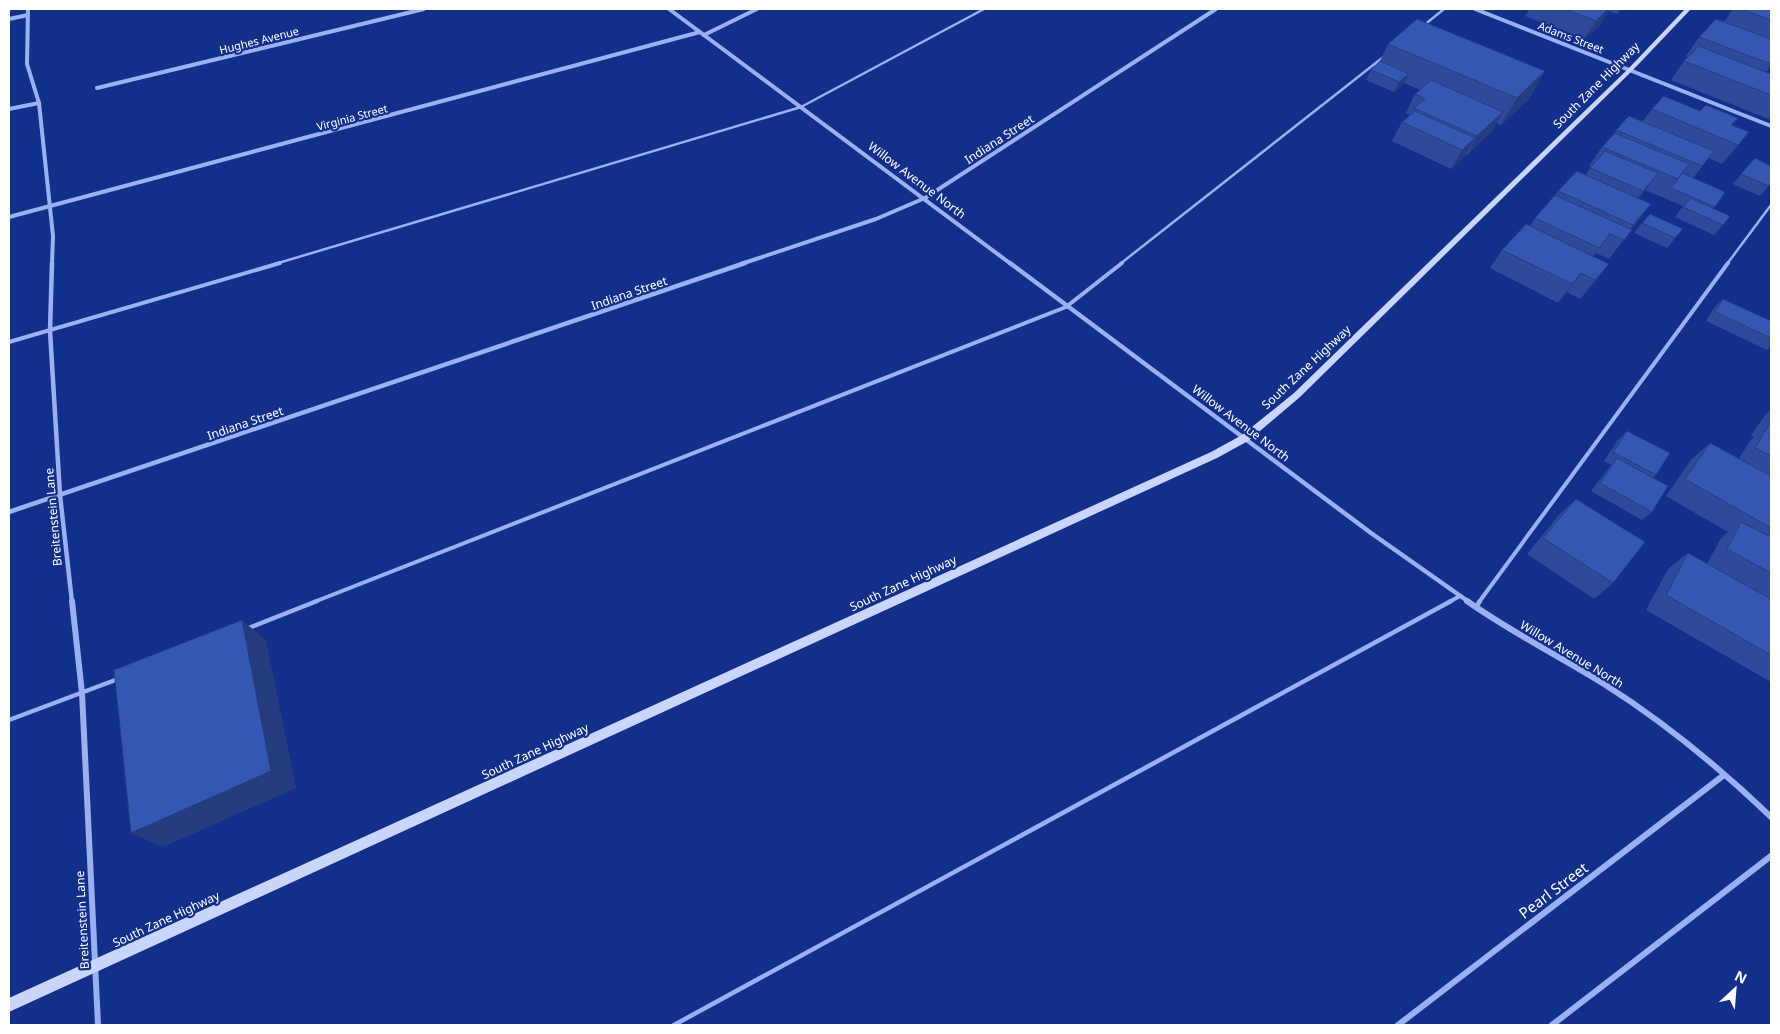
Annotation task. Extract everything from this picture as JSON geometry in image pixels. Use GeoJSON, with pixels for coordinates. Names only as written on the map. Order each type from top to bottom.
{"type":"FeatureCollection","features":[{"type":"Feature","properties":{"kind":"street","name":"Breitenstein Lane"},"geometry":{"type":"LineString","coordinates":[[28,9],[27,64],[39,103],[53,236],[50,331],[60,495],[82,693],[98,1025]]}},
{"type":"Feature","properties":{"kind":"street","name":"Hughes Avenue"},"geometry":{"type":"LineString","coordinates":[[98,88],[424,9]]}},
{"type":"Feature","properties":{"kind":"street","name":"Willow Avenue North"},"geometry":{"type":"LineString","coordinates":[[669,9],[925,198],[1066,307],[1245,438],[1371,534],[1476,607],[1651,714],[1771,817]]}},
{"type":"Feature","properties":{"kind":"street","name":"Virginia Street"},"geometry":{"type":"LineString","coordinates":[[9,217],[702,33],[757,9]]}},
{"type":"Feature","properties":{"kind":"street","name":"Indiana Street"},"geometry":{"type":"LineString","coordinates":[[9,512],[867,222],[925,198],[1216,9]]}},
{"type":"Feature","properties":{"kind":"street","name":"Adams Street"},"geometry":{"type":"LineString","coordinates":[[1475,9],[1631,69],[1771,126]]}},
{"type":"Feature","properties":{"kind":"street","name":"South Zane Highway"},"geometry":{"type":"LineString","coordinates":[[9,1005],[1214,455],[1245,438],[1298,395],[1631,69],[1688,9]]}},
{"type":"Feature","properties":{"kind":"street"},"geometry":{"type":"LineString","coordinates":[[9,19],[28,15]]}},
{"type":"Feature","properties":{"kind":"street"},"geometry":{"type":"LineString","coordinates":[[9,109],[39,103]]}},
{"type":"Feature","properties":{"kind":"street","name":"Pearl Street"},"geometry":{"type":"LineString","coordinates":[[1398,1025],[1724,775]]}},
{"type":"Feature","properties":{"kind":"street"},"geometry":{"type":"LineString","coordinates":[[1552,1025],[1771,856]]}},
{"type":"Feature","properties":{"kind":"lane"},"geometry":{"type":"LineString","coordinates":[[9,342],[435,218],[802,107],[984,9]]}},
{"type":"Feature","properties":{"kind":"lane"},"geometry":{"type":"LineString","coordinates":[[1421,27],[1444,9]]}},
{"type":"Feature","properties":{"kind":"lane"},"geometry":{"type":"LineString","coordinates":[[243,630],[1066,307],[1390,51]]}},
{"type":"Feature","properties":{"kind":"lane"},"geometry":{"type":"LineString","coordinates":[[1476,607],[1771,205]]}},
{"type":"Feature","properties":{"kind":"lane"},"geometry":{"type":"LineString","coordinates":[[674,1025],[1460,596]]}},
{"type":"Feature","properties":{"kind":"lane"},"geometry":{"type":"LineString","coordinates":[[9,720],[122,677]]}},
{"type":"Feature","properties":{"kind":"building"},"geometry":{"type":"Polygon","coordinates":[[[1565,9],[1608,9],[1596,21],[1565,9]]]}},
{"type":"Feature","properties":{"kind":"building"},"geometry":{"type":"Polygon","coordinates":[[[1741,9],[1771,9],[1771,20],[1741,9]]]}},
{"type":"Feature","properties":{"kind":"building"},"geometry":{"type":"Polygon","coordinates":[[[1417,19],[1545,71],[1517,98],[1388,44],[1417,19]]]}},
{"type":"Feature","properties":{"kind":"building"},"geometry":{"type":"Polygon","coordinates":[[[1716,19],[1771,39],[1771,64],[1699,37],[1716,19]]]}},
{"type":"Feature","properties":{"kind":"building"},"geometry":{"type":"Polygon","coordinates":[[[1699,46],[1771,74],[1771,95],[1684,61],[1699,46]]]}},
{"type":"Feature","properties":{"kind":"building"},"geometry":{"type":"Polygon","coordinates":[[[1380,61],[1409,74],[1399,82],[1371,70],[1380,61]]]}},
{"type":"Feature","properties":{"kind":"building"},"geometry":{"type":"Polygon","coordinates":[[[1431,80],[1503,112],[1477,136],[1414,108],[1425,99],[1415,94],[1431,80]]]}},
{"type":"Feature","properties":{"kind":"building"},"geometry":{"type":"Polygon","coordinates":[[[1664,96],[1700,111],[1706,105],[1738,118],[1731,125],[1749,132],[1738,145],[1652,109],[1664,96]]]}},
{"type":"Feature","properties":{"kind":"building"},"geometry":{"type":"Polygon","coordinates":[[[1415,111],[1475,138],[1462,150],[1402,122],[1415,111]]]}},
{"type":"Feature","properties":{"kind":"building"},"geometry":{"type":"Polygon","coordinates":[[[1629,116],[1714,151],[1702,166],[1616,130],[1629,116]]]}},
{"type":"Feature","properties":{"kind":"building"},"geometry":{"type":"Polygon","coordinates":[[[1615,133],[1689,164],[1678,179],[1602,147],[1615,133]]]}},
{"type":"Feature","properties":{"kind":"building"},"geometry":{"type":"Polygon","coordinates":[[[1605,151],[1658,173],[1643,191],[1590,168],[1605,151]]]}},
{"type":"Feature","properties":{"kind":"building"},"geometry":{"type":"Polygon","coordinates":[[[1755,158],[1771,166],[1771,183],[1769,186],[1741,174],[1755,158]]]}},
{"type":"Feature","properties":{"kind":"building"},"geometry":{"type":"Polygon","coordinates":[[[1577,171],[1651,204],[1633,225],[1558,191],[1577,171]]]}},
{"type":"Feature","properties":{"kind":"building"},"geometry":{"type":"Polygon","coordinates":[[[1682,173],[1725,192],[1715,207],[1671,188],[1682,173]]]}},
{"type":"Feature","properties":{"kind":"building"},"geometry":{"type":"Polygon","coordinates":[[[1555,195],[1632,230],[1624,240],[1610,234],[1599,248],[1535,218],[1555,195]]]}},
{"type":"Feature","properties":{"kind":"building"},"geometry":{"type":"Polygon","coordinates":[[[1690,198],[1730,216],[1723,225],[1683,207],[1690,198]]]}},
{"type":"Feature","properties":{"kind":"building"},"geometry":{"type":"Polygon","coordinates":[[[1650,214],[1683,229],[1675,238],[1642,223],[1650,214]]]}},
{"type":"Feature","properties":{"kind":"building"},"geometry":{"type":"Polygon","coordinates":[[[1526,224],[1609,264],[1595,280],[1581,273],[1572,284],[1502,250],[1526,224]]]}},
{"type":"Feature","properties":{"kind":"building"},"geometry":{"type":"Polygon","coordinates":[[[1723,299],[1771,321],[1771,338],[1715,312],[1723,299]]]}},
{"type":"Feature","properties":{"kind":"building"},"geometry":{"type":"Polygon","coordinates":[[[1771,424],[1771,456],[1755,448],[1771,424]]]}},
{"type":"Feature","properties":{"kind":"building"},"geometry":{"type":"Polygon","coordinates":[[[1627,431],[1670,453],[1656,475],[1613,452],[1627,431]]]}},
{"type":"Feature","properties":{"kind":"building"},"geometry":{"type":"Polygon","coordinates":[[[1710,443],[1771,476],[1771,528],[1685,479],[1710,443]]]}},
{"type":"Feature","properties":{"kind":"building"},"geometry":{"type":"Polygon","coordinates":[[[1617,458],[1668,486],[1652,512],[1600,483],[1617,458]]]}},
{"type":"Feature","properties":{"kind":"building"},"geometry":{"type":"Polygon","coordinates":[[[1576,499],[1645,542],[1613,583],[1543,538],[1576,499]]]}},
{"type":"Feature","properties":{"kind":"building"},"geometry":{"type":"Polygon","coordinates":[[[1741,522],[1771,537],[1771,573],[1727,549],[1741,522]]]}},
{"type":"Feature","properties":{"kind":"building"},"geometry":{"type":"Polygon","coordinates":[[[1688,553],[1771,599],[1771,655],[1666,595],[1688,553]]]}},
{"type":"Feature","properties":{"kind":"building"},"geometry":{"type":"Polygon","coordinates":[[[242,620],[271,771],[131,833],[114,670],[242,620]]]}}]}
